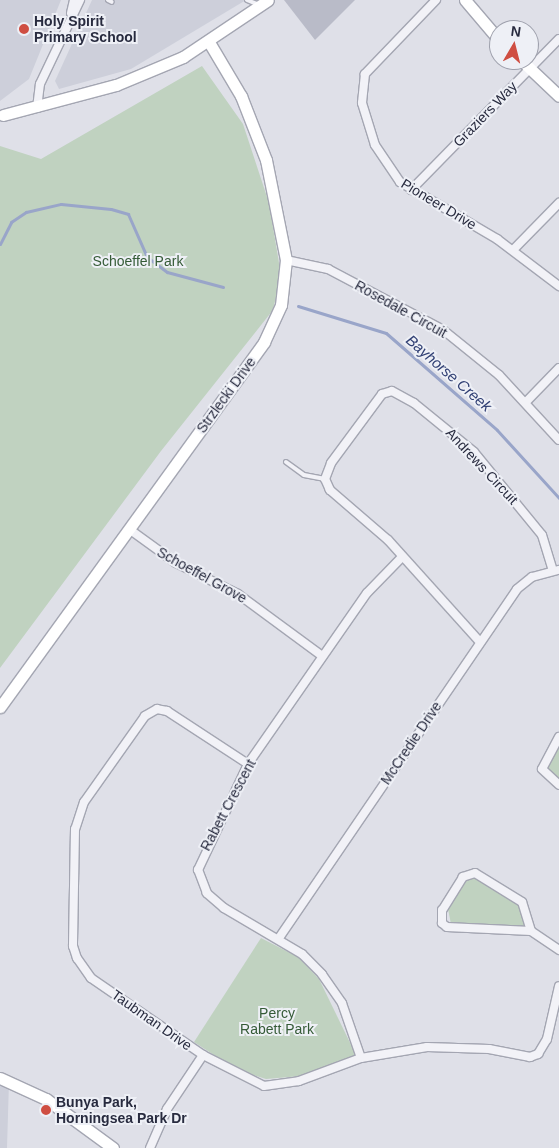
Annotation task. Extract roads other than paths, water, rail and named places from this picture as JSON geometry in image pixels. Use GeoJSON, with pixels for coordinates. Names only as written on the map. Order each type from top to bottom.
{"type":"FeatureCollection","features":[{"type":"Feature","properties":{"kind":"street"},"geometry":{"type":"LineString","coordinates":[[37,108],[40,84],[71,13],[74,0]]}},
{"type":"Feature","properties":{"kind":"street"},"geometry":{"type":"LineString","coordinates":[[71,13],[80,0]]}},
{"type":"Feature","properties":{"kind":"street","name":"Pioneer Drive"},"geometry":{"type":"LineString","coordinates":[[436,0],[375,61],[362,82],[362,103],[380,156],[411,190],[513,250],[559,286]]}},
{"type":"Feature","properties":{"kind":"street"},"geometry":{"type":"LineString","coordinates":[[465,0],[489,28]]}},
{"type":"Feature","properties":{"kind":"street"},"geometry":{"type":"LineString","coordinates":[[4,116],[116,85],[209,42],[265,3]]}},
{"type":"Feature","properties":{"kind":"street","name":"Graziers Way"},"geometry":{"type":"LineString","coordinates":[[539,58],[559,39]]}},
{"type":"Feature","properties":{"kind":"street","name":"Strzlecki Drive"},"geometry":{"type":"LineString","coordinates":[[0,707],[271,331],[281,305],[286,260],[255,128],[209,42]]}},
{"type":"Feature","properties":{"kind":"street","name":"Graziers Way"},"geometry":{"type":"LineString","coordinates":[[411,190],[527,70]]}},
{"type":"Feature","properties":{"kind":"street"},"geometry":{"type":"LineString","coordinates":[[531,70],[559,96]]}},
{"type":"Feature","properties":{"kind":"street"},"geometry":{"type":"LineString","coordinates":[[513,250],[559,203]]}},
{"type":"Feature","properties":{"kind":"street","name":"Rosedale Circuit"},"geometry":{"type":"LineString","coordinates":[[286,260],[328,269],[423,317],[481,359],[526,402],[559,440]]}},
{"type":"Feature","properties":{"kind":"street"},"geometry":{"type":"LineString","coordinates":[[526,402],[559,368]]}},
{"type":"Feature","properties":{"kind":"street","name":"Andrews Circuit"},"geometry":{"type":"LineString","coordinates":[[325,479],[331,463],[382,394],[392,391],[443,424],[508,490],[542,536],[556,570]]}},
{"type":"Feature","properties":{"kind":"street"},"geometry":{"type":"LineString","coordinates":[[325,479],[330,490],[368,520],[480,642]]}},
{"type":"Feature","properties":{"kind":"street","name":"Schoeffel Grove"},"geometry":{"type":"LineString","coordinates":[[129,529],[176,563],[238,594],[322,656]]}},
{"type":"Feature","properties":{"kind":"street","name":"Rabett Crescent"},"geometry":{"type":"LineString","coordinates":[[361,1058],[342,1003],[332,988],[302,954],[279,938],[224,908],[199,879],[200,857],[248,764],[322,656],[380,577],[401,558]]}},
{"type":"Feature","properties":{"kind":"street","name":"McCredie Drive"},"geometry":{"type":"LineString","coordinates":[[279,938],[480,642],[523,582],[556,570]]}},
{"type":"Feature","properties":{"kind":"street","name":"Taubman Drive"},"geometry":{"type":"LineString","coordinates":[[248,764],[167,711],[157,709],[146,716],[84,802],[75,828],[76,958],[92,978],[203,1055],[264,1086],[299,1081],[361,1058],[452,1047],[530,1057],[538,1054],[547,1039],[559,986]]}},
{"type":"Feature","properties":{"kind":"street"},"geometry":{"type":"LineString","coordinates":[[559,738],[542,769],[559,785]]}},
{"type":"Feature","properties":{"kind":"street"},"geometry":{"type":"LineString","coordinates":[[531,932],[522,902],[475,872],[464,876],[442,910],[442,923],[456,929],[531,932],[559,950]]}},
{"type":"Feature","properties":{"kind":"street"},"geometry":{"type":"LineString","coordinates":[[150,1148],[167,1109],[203,1055]]}},
{"type":"Feature","properties":{"kind":"street"},"geometry":{"type":"LineString","coordinates":[[0,1078],[46,1099],[113,1148]]}},
{"type":"Feature","properties":{"kind":"lane"},"geometry":{"type":"LineString","coordinates":[[247,0],[265,3]]}},
{"type":"Feature","properties":{"kind":"lane"},"geometry":{"type":"LineString","coordinates":[[286,462],[304,475],[325,479]]}},
{"type":"Feature","properties":{"kind":"waterway","name":"Bayhorse Creek"},"geometry":{"type":"LineString","coordinates":[[0,244],[11,222],[26,212],[61,204],[111,209],[128,214],[147,257],[167,272],[223,287]]}},
{"type":"Feature","properties":{"kind":"waterway","name":"Bayhorse Creek"},"geometry":{"type":"LineString","coordinates":[[298,306],[386,333],[497,430],[559,498]]}},
{"type":"Feature","properties":{"kind":"place","name":"Holy Spirit Primary School"},"geometry":{"type":"Point","coordinates":[24,29]}},
{"type":"Feature","properties":{"kind":"place","name":"Bunya Park, Horningsea Park Dr"},"geometry":{"type":"Point","coordinates":[46,1110]}},
{"type":"Feature","properties":{"kind":"park label","name":"Schoeffel Park"},"geometry":{"type":"Point","coordinates":[138,261]}},
{"type":"Feature","properties":{"kind":"park label","name":"Percy Rabett Park"},"geometry":{"type":"Point","coordinates":[277,1022]}}]}
